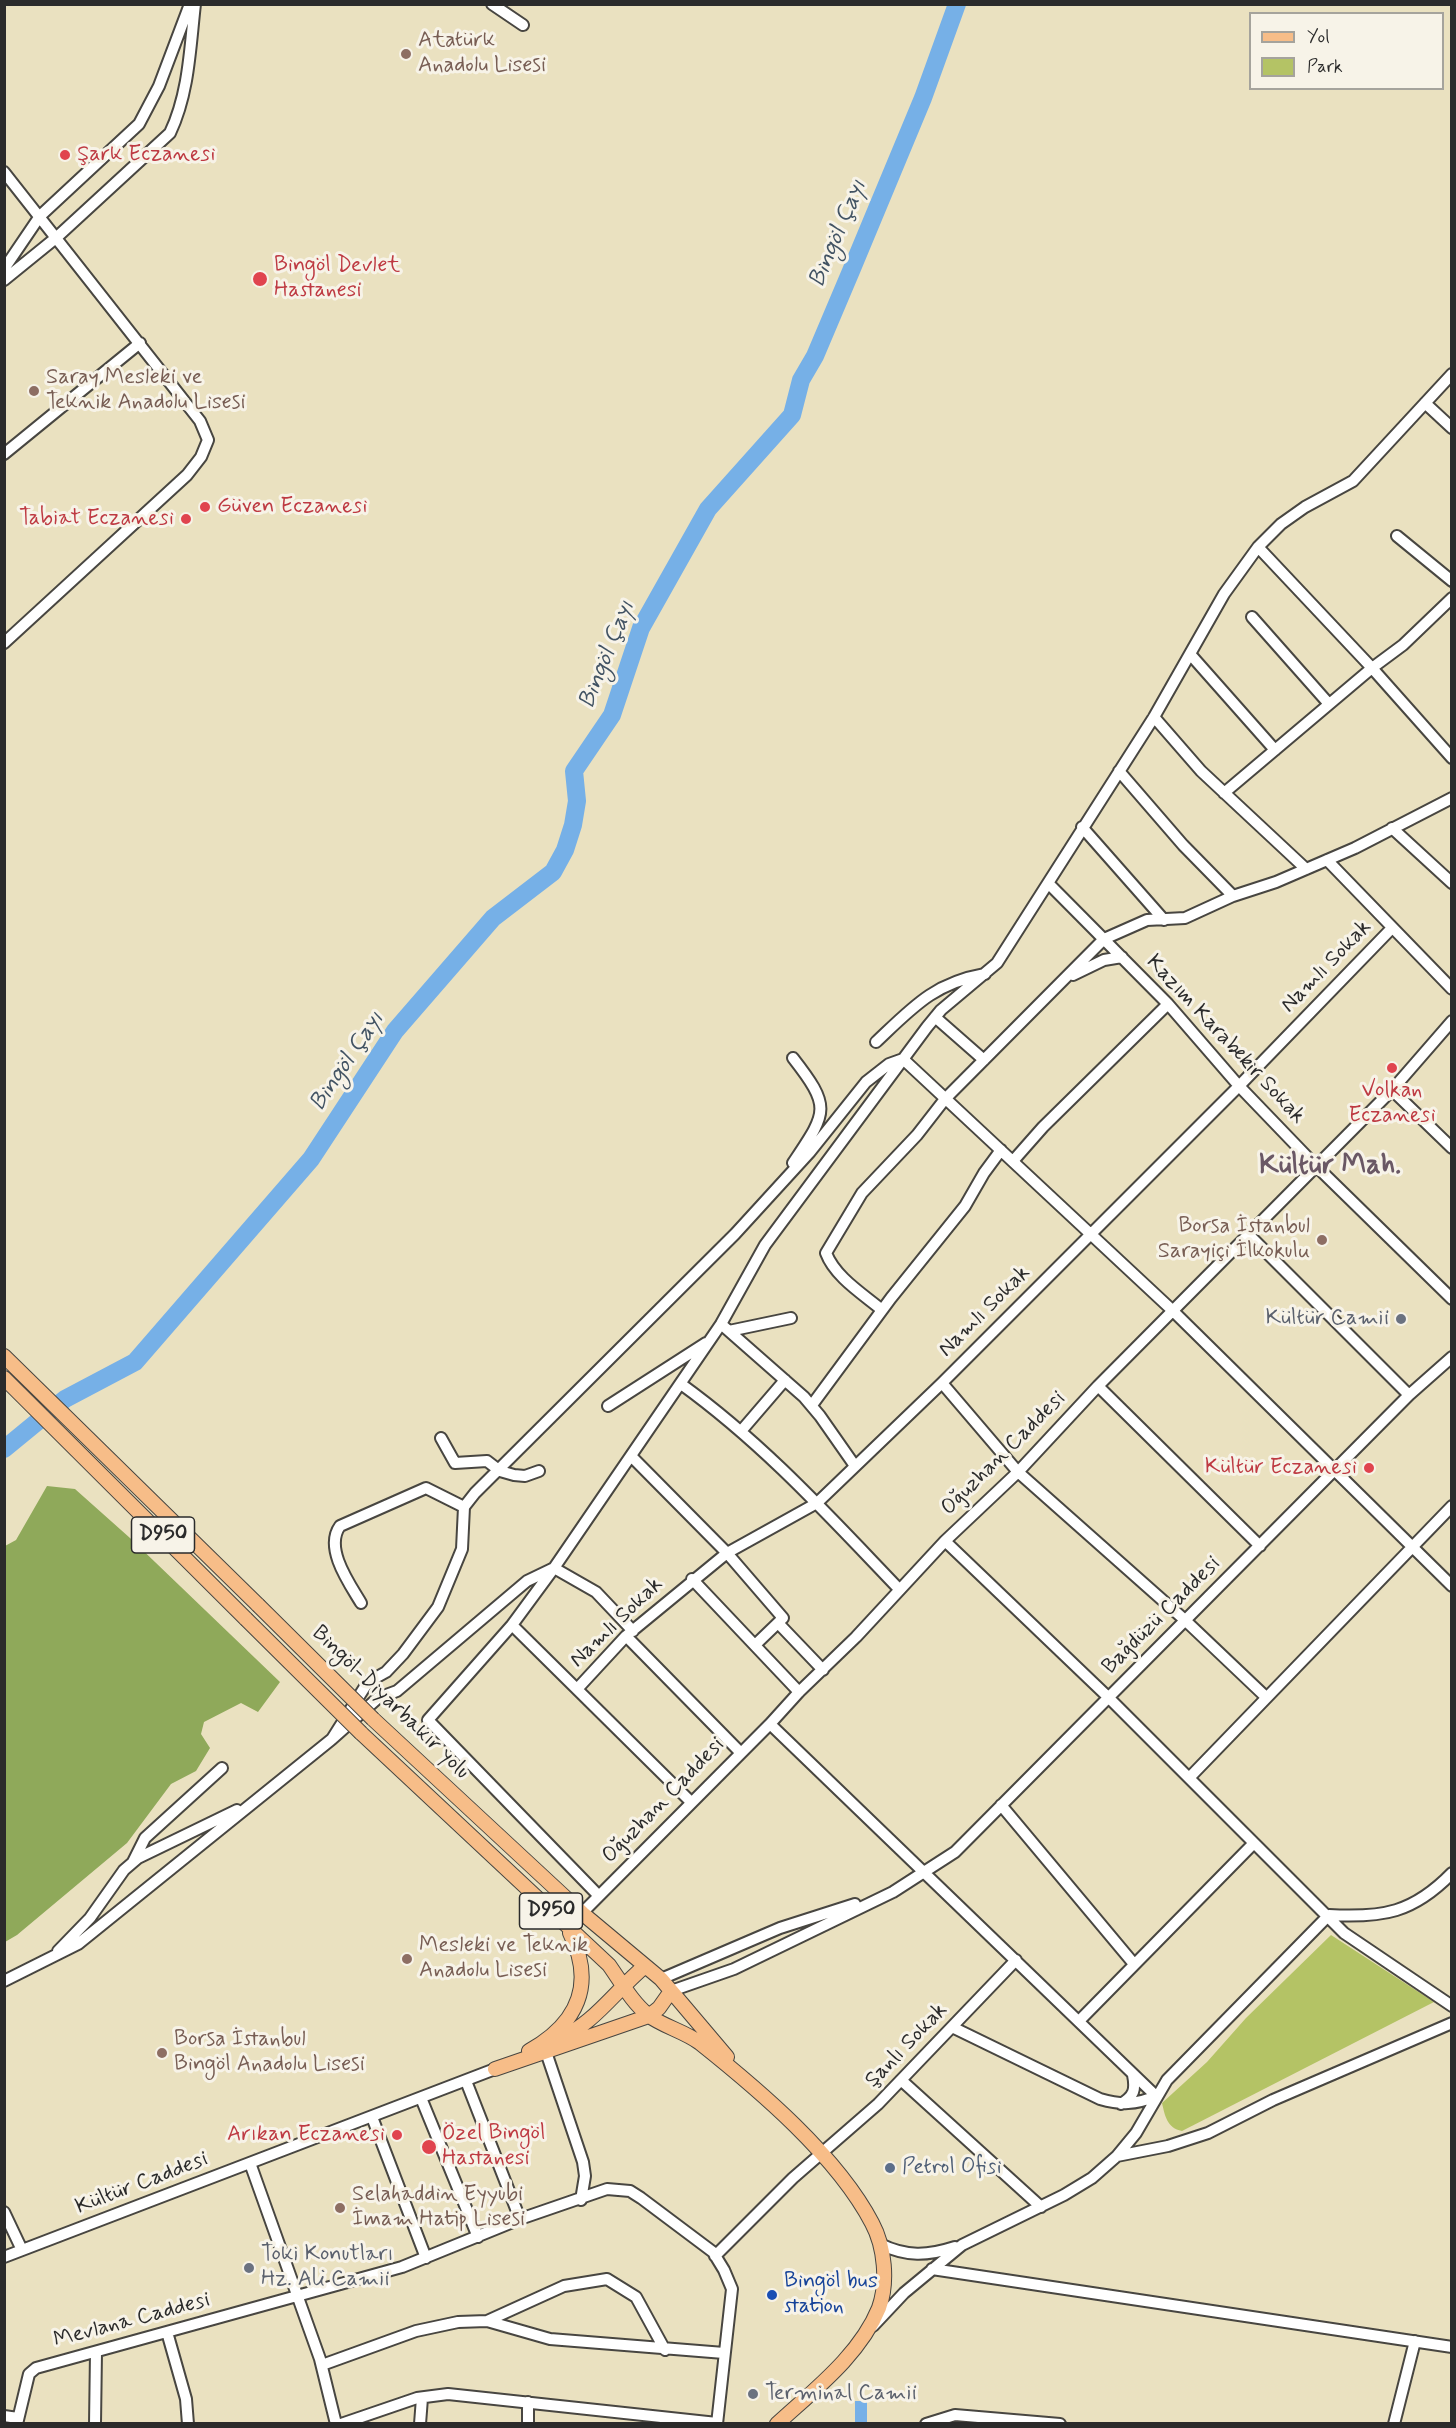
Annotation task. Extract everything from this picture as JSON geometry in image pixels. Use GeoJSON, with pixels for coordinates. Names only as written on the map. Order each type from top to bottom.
{"type":"FeatureCollection","features":[{"type":"Feature","properties":{"kind":"main road","name":"Bingöl-Diyarbakır yolu"},"geometry":{"type":"LineString","coordinates":[[4,1356],[91,1439],[373,1719],[582,1913],[661,1979],[746,2080],[821,2154],[858,2200],[873,2224],[880,2244],[884,2278],[879,2306],[866,2332],[838,2367],[777,2424]]}},
{"type":"Feature","properties":{"kind":"main road","name":"Bingöl-Diyarbakır yolu"},"geometry":{"type":"LineString","coordinates":[[4,1378],[80,1451],[361,1733],[609,1965],[635,2002],[649,2016],[690,2035],[746,2080]]}},
{"type":"Feature","properties":{"kind":"main road"},"geometry":{"type":"LineString","coordinates":[[495,2069],[545,2042],[571,2016],[578,2005],[582,1984],[578,1949],[567,1926]]}},
{"type":"Feature","properties":{"kind":"main road"},"geometry":{"type":"LineString","coordinates":[[495,2069],[579,2029],[596,2015],[623,1984],[645,1966]]}},
{"type":"Feature","properties":{"kind":"main road"},"geometry":{"type":"LineString","coordinates":[[495,2069],[649,2016],[659,2008],[671,1991]]}},
{"type":"Feature","properties":{"kind":"street"},"geometry":{"type":"LineString","coordinates":[[4,269],[40,216],[140,124],[159,86],[192,4]]}},
{"type":"Feature","properties":{"kind":"street"},"geometry":{"type":"LineString","coordinates":[[4,280],[57,237],[170,133],[180,112],[184,93],[192,4]]}},
{"type":"Feature","properties":{"kind":"street"},"geometry":{"type":"LineString","coordinates":[[492,4],[523,25]]}},
{"type":"Feature","properties":{"kind":"street"},"geometry":{"type":"LineString","coordinates":[[4,172],[140,343],[206,431],[208,440],[201,457],[187,475],[4,643]]}},
{"type":"Feature","properties":{"kind":"street"},"geometry":{"type":"LineString","coordinates":[[4,454],[140,343]]}},
{"type":"Feature","properties":{"kind":"street"},"geometry":{"type":"LineString","coordinates":[[608,1406],[710,1341],[725,1328],[765,1245],[903,1059],[935,1017],[997,963],[1154,717],[1224,594],[1258,547],[1281,524],[1305,507],[1353,481],[1452,374]]}},
{"type":"Feature","properties":{"kind":"street"},"geometry":{"type":"LineString","coordinates":[[1425,403],[1452,428]]}},
{"type":"Feature","properties":{"kind":"street"},"geometry":{"type":"LineString","coordinates":[[1398,536],[1452,581]]}},
{"type":"Feature","properties":{"kind":"street"},"geometry":{"type":"LineString","coordinates":[[1258,547],[1372,668],[1452,758]]}},
{"type":"Feature","properties":{"kind":"street"},"geometry":{"type":"LineString","coordinates":[[1224,793],[1372,668],[1403,645],[1452,598]]}},
{"type":"Feature","properties":{"kind":"street"},"geometry":{"type":"LineString","coordinates":[[1252,617],[1329,704]]}},
{"type":"Feature","properties":{"kind":"street"},"geometry":{"type":"LineString","coordinates":[[1190,654],[1275,750]]}},
{"type":"Feature","properties":{"kind":"street"},"geometry":{"type":"LineString","coordinates":[[1154,717],[1201,771],[1306,869]]}},
{"type":"Feature","properties":{"kind":"street"},"geometry":{"type":"LineString","coordinates":[[1119,771],[1183,845],[1233,896]]}},
{"type":"Feature","properties":{"kind":"street"},"geometry":{"type":"LineString","coordinates":[[882,1310],[845,1279],[826,1253],[862,1193],[917,1135],[945,1099],[1070,977],[1077,965],[1104,939],[1133,924],[1185,918],[1233,896],[1306,869],[1452,798]]}},
{"type":"Feature","properties":{"kind":"street"},"geometry":{"type":"LineString","coordinates":[[1082,827],[1164,920]]}},
{"type":"Feature","properties":{"kind":"street"},"geometry":{"type":"LineString","coordinates":[[1392,828],[1452,883]]}},
{"type":"Feature","properties":{"kind":"street"},"geometry":{"type":"LineString","coordinates":[[1327,860],[1452,989]]}},
{"type":"Feature","properties":{"kind":"street","name":"Kazım Karabekir Sokak"},"geometry":{"type":"LineString","coordinates":[[1048,883],[1168,1004],[1239,1086],[1315,1165],[1452,1299]]}},
{"type":"Feature","properties":{"kind":"street","name":"Namlı Sokak"},"geometry":{"type":"LineString","coordinates":[[578,1688],[629,1633],[727,1553],[817,1503],[942,1383],[1239,1086],[1392,928]]}},
{"type":"Feature","properties":{"kind":"street"},"geometry":{"type":"LineString","coordinates":[[1070,977],[1104,960],[1122,957]]}},
{"type":"Feature","properties":{"kind":"street"},"geometry":{"type":"LineString","coordinates":[[876,1042],[937,989],[959,978],[987,974]]}},
{"type":"Feature","properties":{"kind":"street"},"geometry":{"type":"LineString","coordinates":[[1013,1161],[1043,1127],[1168,1004]]}},
{"type":"Feature","properties":{"kind":"street"},"geometry":{"type":"LineString","coordinates":[[935,1017],[984,1060]]}},
{"type":"Feature","properties":{"kind":"street","name":"Oğuzhan Caddesi"},"geometry":{"type":"LineString","coordinates":[[582,1913],[823,1670],[945,1541],[1018,1472],[1247,1233],[1392,1090],[1452,1021]]}},
{"type":"Feature","properties":{"kind":"street"},"geometry":{"type":"LineString","coordinates":[[780,1183],[810,1138],[820,1116],[822,1100],[793,1058]]}},
{"type":"Feature","properties":{"kind":"street"},"geometry":{"type":"LineString","coordinates":[[903,1059],[1172,1310],[1452,1586]]}},
{"type":"Feature","properties":{"kind":"street"},"geometry":{"type":"LineString","coordinates":[[332,1739],[368,1682],[386,1672],[403,1654],[438,1607],[462,1549],[464,1507],[735,1234],[810,1152],[866,1082],[889,1065],[903,1059]]}},
{"type":"Feature","properties":{"kind":"street"},"geometry":{"type":"LineString","coordinates":[[1392,1090],[1452,1148]]}},
{"type":"Feature","properties":{"kind":"street"},"geometry":{"type":"LineString","coordinates":[[812,1406],[882,1310],[951,1224],[1001,1150]]}},
{"type":"Feature","properties":{"kind":"street"},"geometry":{"type":"LineString","coordinates":[[1247,1233],[1409,1395]]}},
{"type":"Feature","properties":{"kind":"street"},"geometry":{"type":"LineString","coordinates":[[725,1328],[791,1318]]}},
{"type":"Feature","properties":{"kind":"street"},"geometry":{"type":"LineString","coordinates":[[725,1328],[812,1406],[855,1466]]}},
{"type":"Feature","properties":{"kind":"street"},"geometry":{"type":"LineString","coordinates":[[599,1896],[428,1720],[512,1625],[632,1457],[710,1341]]}},
{"type":"Feature","properties":{"kind":"street","name":"Bağdüzü Caddesi"},"geometry":{"type":"LineString","coordinates":[[893,1892],[955,1852],[1409,1395],[1452,1357]]}},
{"type":"Feature","properties":{"kind":"street"},"geometry":{"type":"LineString","coordinates":[[742,1431],[785,1380]]}},
{"type":"Feature","properties":{"kind":"street"},"geometry":{"type":"LineString","coordinates":[[942,1383],[1018,1472],[1186,1621],[1266,1697]]}},
{"type":"Feature","properties":{"kind":"street"},"geometry":{"type":"LineString","coordinates":[[681,1384],[742,1431],[817,1503],[899,1589]]}},
{"type":"Feature","properties":{"kind":"street"},"geometry":{"type":"LineString","coordinates":[[1098,1386],[1260,1546]]}},
{"type":"Feature","properties":{"kind":"street"},"geometry":{"type":"LineString","coordinates":[[441,1438],[455,1463],[487,1461],[500,1471],[525,1476],[539,1471]]}},
{"type":"Feature","properties":{"kind":"street"},"geometry":{"type":"LineString","coordinates":[[632,1457],[727,1553],[783,1618],[755,1645]]}},
{"type":"Feature","properties":{"kind":"street"},"geometry":{"type":"LineString","coordinates":[[361,1603],[339,1562],[334,1541],[340,1526],[426,1488],[464,1507]]}},
{"type":"Feature","properties":{"kind":"street"},"geometry":{"type":"LineString","coordinates":[[1189,1778],[1452,1506]]}},
{"type":"Feature","properties":{"kind":"street"},"geometry":{"type":"LineString","coordinates":[[945,1541],[1108,1697],[1344,1933],[1452,2006]]}},
{"type":"Feature","properties":{"kind":"street"},"geometry":{"type":"LineString","coordinates":[[554,1568],[596,1592],[629,1633],[740,1752]]}},
{"type":"Feature","properties":{"kind":"street"},"geometry":{"type":"LineString","coordinates":[[4,1981],[78,1944],[332,1739],[378,1698],[397,1691],[527,1581],[554,1568]]}},
{"type":"Feature","properties":{"kind":"street"},"geometry":{"type":"LineString","coordinates":[[693,1580],[799,1692]]}},
{"type":"Feature","properties":{"kind":"street"},"geometry":{"type":"LineString","coordinates":[[778,1623],[823,1670]]}},
{"type":"Feature","properties":{"kind":"street"},"geometry":{"type":"LineString","coordinates":[[512,1625],[691,1802]]}},
{"type":"Feature","properties":{"kind":"street"},"geometry":{"type":"LineString","coordinates":[[770,1724],[1156,2096]]}},
{"type":"Feature","properties":{"kind":"street"},"geometry":{"type":"LineString","coordinates":[[52,1958],[90,1918],[132,1863],[145,1838],[222,1768]]}},
{"type":"Feature","properties":{"kind":"street"},"geometry":{"type":"LineString","coordinates":[[1001,1805],[1134,1964]]}},
{"type":"Feature","properties":{"kind":"street"},"geometry":{"type":"LineString","coordinates":[[132,1863],[156,1847],[248,1806]]}},
{"type":"Feature","properties":{"kind":"street"},"geometry":{"type":"LineString","coordinates":[[1079,2021],[1254,1843]]}},
{"type":"Feature","properties":{"kind":"street"},"geometry":{"type":"LineString","coordinates":[[880,2244],[897,2252],[918,2256],[962,2245],[1041,2207],[1092,2178],[1117,2156],[1136,2133],[1156,2096],[1185,2062],[1329,1916],[1372,1916],[1400,1911],[1419,1902],[1452,1873]]}},
{"type":"Feature","properties":{"kind":"street"},"geometry":{"type":"LineString","coordinates":[[661,1979],[780,1928],[893,1892]]}},
{"type":"Feature","properties":{"kind":"street"},"geometry":{"type":"LineString","coordinates":[[671,1991],[734,1969],[893,1892]]}},
{"type":"Feature","properties":{"kind":"street","name":"Şanlı Sokak"},"geometry":{"type":"LineString","coordinates":[[715,2256],[793,2178],[901,2080],[1016,1960]]}},
{"type":"Feature","properties":{"kind":"street"},"geometry":{"type":"LineString","coordinates":[[1117,2156],[1168,2146],[1208,2133],[1273,2100],[1452,2023]]}},
{"type":"Feature","properties":{"kind":"street"},"geometry":{"type":"LineString","coordinates":[[952,2026],[1100,2099],[1121,2104],[1139,2103],[1156,2096]]}},
{"type":"Feature","properties":{"kind":"street"},"geometry":{"type":"LineString","coordinates":[[546,2052],[583,2162],[585,2176],[581,2200]]}},
{"type":"Feature","properties":{"kind":"street","name":"Kültür Caddesi"},"geometry":{"type":"LineString","coordinates":[[4,2257],[495,2069]]}},
{"type":"Feature","properties":{"kind":"street"},"geometry":{"type":"LineString","coordinates":[[1121,2104],[1131,2097],[1136,2088],[1132,2073]]}},
{"type":"Feature","properties":{"kind":"street"},"geometry":{"type":"LineString","coordinates":[[901,2080],[1041,2207]]}},
{"type":"Feature","properties":{"kind":"street"},"geometry":{"type":"LineString","coordinates":[[466,2081],[520,2219]]}},
{"type":"Feature","properties":{"kind":"street"},"geometry":{"type":"LineString","coordinates":[[422,2098],[478,2237]]}},
{"type":"Feature","properties":{"kind":"street"},"geometry":{"type":"LineString","coordinates":[[372,2117],[426,2258]]}},
{"type":"Feature","properties":{"kind":"street"},"geometry":{"type":"LineString","coordinates":[[250,2163],[322,2365],[338,2424],[422,2398],[448,2394],[717,2423],[732,2289],[715,2256]]}},
{"type":"Feature","properties":{"kind":"street","name":"Mevlana Caddesi"},"geometry":{"type":"LineString","coordinates":[[17,2421],[29,2374],[36,2368],[426,2258],[520,2219],[581,2200],[607,2188],[630,2191],[715,2256]]}},
{"type":"Feature","properties":{"kind":"street"},"geometry":{"type":"LineString","coordinates":[[4,2212],[22,2250]]}},
{"type":"Feature","properties":{"kind":"street"},"geometry":{"type":"LineString","coordinates":[[866,2332],[932,2269],[962,2245]]}},
{"type":"Feature","properties":{"kind":"street"},"geometry":{"type":"LineString","coordinates":[[932,2269],[1452,2347]]}},
{"type":"Feature","properties":{"kind":"street"},"geometry":{"type":"LineString","coordinates":[[487,2321],[564,2286],[607,2279],[636,2297],[665,2349]]}},
{"type":"Feature","properties":{"kind":"street"},"geometry":{"type":"LineString","coordinates":[[322,2365],[416,2331],[458,2322],[487,2321],[550,2339],[724,2353]]}},
{"type":"Feature","properties":{"kind":"street"},"geometry":{"type":"LineString","coordinates":[[167,2332],[186,2399],[188,2424]]}},
{"type":"Feature","properties":{"kind":"street"},"geometry":{"type":"LineString","coordinates":[[1394,2424],[1414,2341]]}},
{"type":"Feature","properties":{"kind":"street"},"geometry":{"type":"LineString","coordinates":[[95,2424],[96,2352]]}},
{"type":"Feature","properties":{"kind":"street"},"geometry":{"type":"LineString","coordinates":[[420,2424],[422,2398]]}},
{"type":"Feature","properties":{"kind":"street"},"geometry":{"type":"LineString","coordinates":[[528,2402],[528,2424]]}},
{"type":"Feature","properties":{"kind":"street"},"geometry":{"type":"LineString","coordinates":[[926,2424],[955,2415],[1060,2424]]}},
{"type":"Feature","properties":{"kind":"street"},"geometry":{"type":"LineString","coordinates":[[4,2416],[17,2421]]}},
{"type":"Feature","properties":{"kind":"green space"},"geometry":{"type":"Polygon","coordinates":[[[47,1486],[75,1489],[130,1538],[280,1682],[258,1712],[241,1703],[204,1722],[201,1734],[210,1748],[196,1771],[171,1784],[127,1843],[17,1935],[5,1942],[5,1546],[16,1540],[47,1486]]]}},
{"type":"Feature","properties":{"kind":"green space"},"geometry":{"type":"Polygon","coordinates":[[[1331,1935],[1434,2002],[1182,2131],[1173,2127],[1166,2117],[1162,2103],[1207,2062],[1246,2018],[1331,1935]]]}},
{"type":"Feature","properties":{"kind":"water"},"geometry":{"type":"Polygon","coordinates":[[[855,2401],[867,2401],[867,2423],[855,2423],[855,2401]]]}},
{"type":"Feature","properties":{"kind":"waterway","name":"Bingöl Çayı"},"geometry":{"type":"LineString","coordinates":[[4,1449],[65,1399],[135,1362],[311,1159],[395,1031],[493,918],[553,872],[565,850],[573,825],[577,801],[574,771],[612,715],[641,628],[708,509],[792,415],[801,380],[815,356],[923,98],[957,4]]}},
{"type":"Feature","properties":{"kind":"place","name":"Atatürk Anadolu Lisesi"},"geometry":{"type":"Point","coordinates":[406,54]}},
{"type":"Feature","properties":{"kind":"place","name":"Şark Eczanesi"},"geometry":{"type":"Point","coordinates":[65,155]}},
{"type":"Feature","properties":{"kind":"place","name":"Bingöl Devlet Hastanesi"},"geometry":{"type":"Point","coordinates":[260,279]}},
{"type":"Feature","properties":{"kind":"place","name":"Saray Mesleki ve Teknik Anadolu Lisesi"},"geometry":{"type":"Point","coordinates":[34,391]}},
{"type":"Feature","properties":{"kind":"place","name":"Güven Eczanesi"},"geometry":{"type":"Point","coordinates":[205,507]}},
{"type":"Feature","properties":{"kind":"place","name":"Tabiat Eczanesi"},"geometry":{"type":"Point","coordinates":[186,519]}},
{"type":"Feature","properties":{"kind":"place","name":"Volkan Eczanesi"},"geometry":{"type":"Point","coordinates":[1392,1068]}},
{"type":"Feature","properties":{"kind":"place","name":"Borsa İstanbul Sarayiçi İlkokulu"},"geometry":{"type":"Point","coordinates":[1322,1240]}},
{"type":"Feature","properties":{"kind":"place","name":"Kültür Camii"},"geometry":{"type":"Point","coordinates":[1401,1319]}},
{"type":"Feature","properties":{"kind":"place","name":"Kültür Eczanesi"},"geometry":{"type":"Point","coordinates":[1369,1468]}},
{"type":"Feature","properties":{"kind":"place","name":"Mesleki ve Teknik Anadolu Lisesi"},"geometry":{"type":"Point","coordinates":[407,1959]}},
{"type":"Feature","properties":{"kind":"place","name":"Borsa İstanbul Bingöl Anadolu Lisesi"},"geometry":{"type":"Point","coordinates":[162,2053]}},
{"type":"Feature","properties":{"kind":"place","name":"Arıkan Eczanesi"},"geometry":{"type":"Point","coordinates":[397,2135]}},
{"type":"Feature","properties":{"kind":"place","name":"Özel Bingöl Hastanesi"},"geometry":{"type":"Point","coordinates":[429,2147]}},
{"type":"Feature","properties":{"kind":"place","name":"Petrol Ofisi"},"geometry":{"type":"Point","coordinates":[890,2168]}},
{"type":"Feature","properties":{"kind":"place","name":"Selahaddin Eyyubi İmam Hatip Lisesi"},"geometry":{"type":"Point","coordinates":[340,2208]}},
{"type":"Feature","properties":{"kind":"place","name":"Toki Konutları Hz. Ali Camii"},"geometry":{"type":"Point","coordinates":[249,2268]}},
{"type":"Feature","properties":{"kind":"place","name":"Bingöl bus station"},"geometry":{"type":"Point","coordinates":[772,2295]}},
{"type":"Feature","properties":{"kind":"place","name":"Terminal Camii"},"geometry":{"type":"Point","coordinates":[753,2394]}},
{"type":"Feature","properties":{"kind":"district","name":"Kültür Mah."},"geometry":{"type":"Point","coordinates":[1330,1167]}}]}
